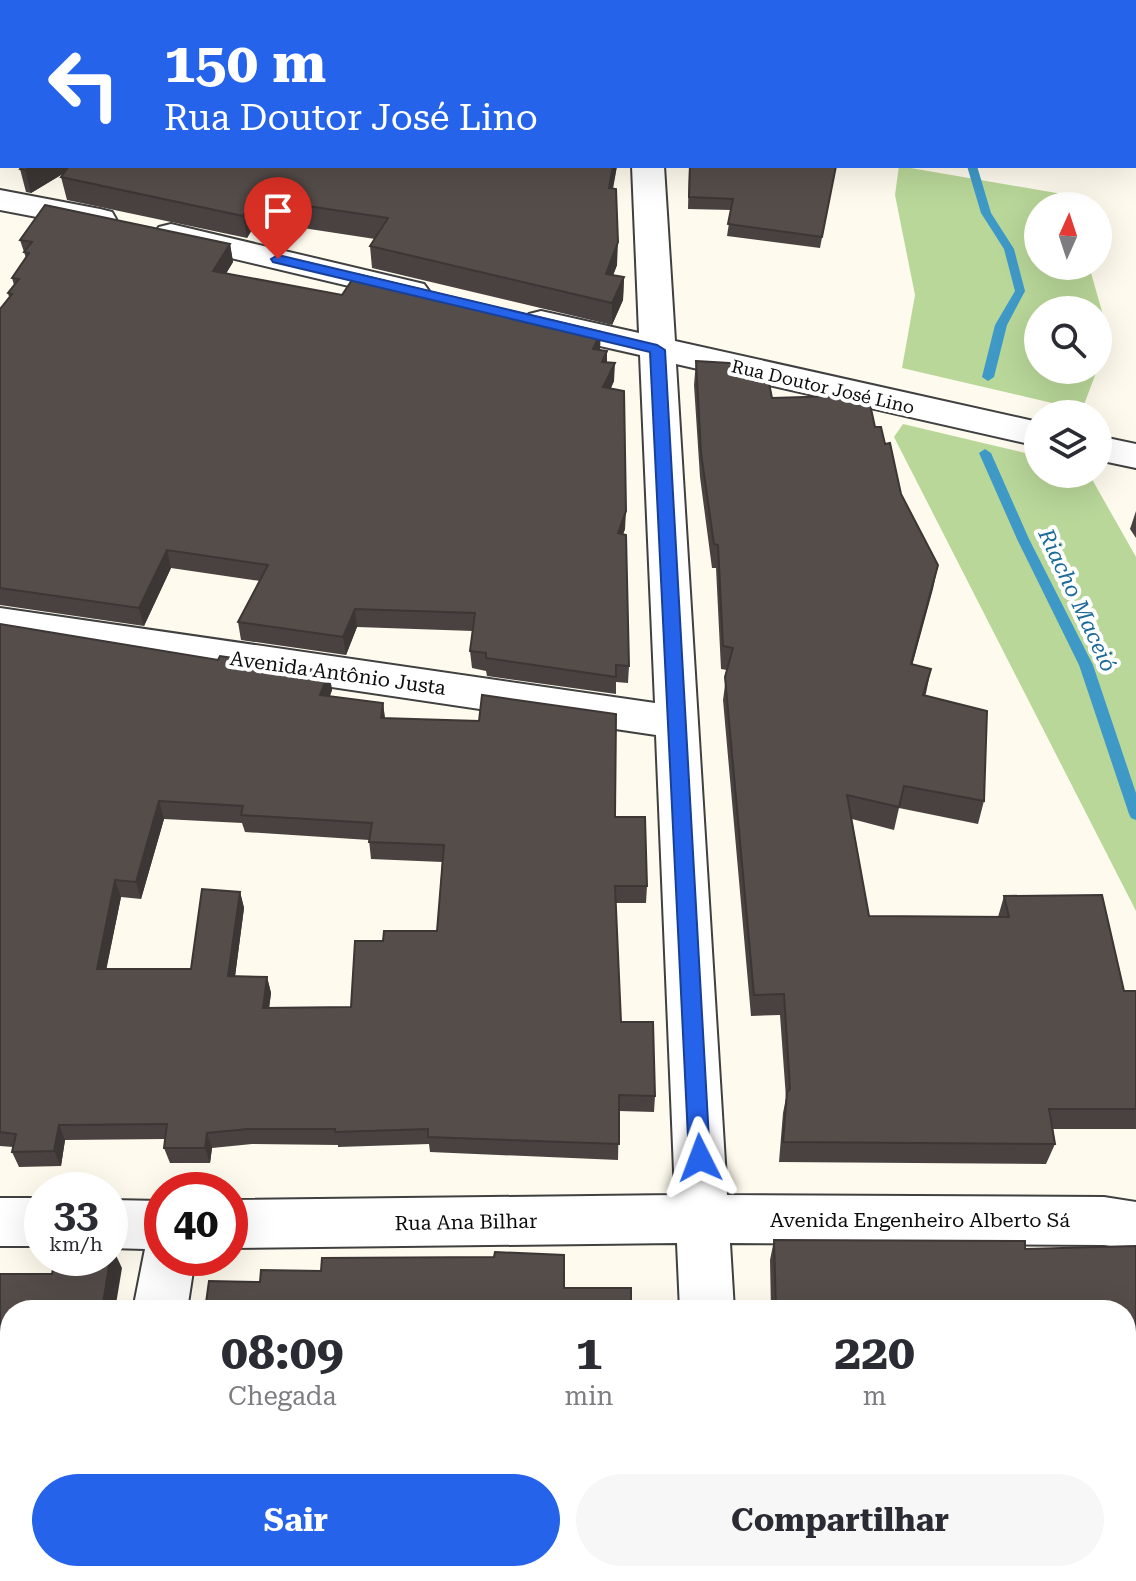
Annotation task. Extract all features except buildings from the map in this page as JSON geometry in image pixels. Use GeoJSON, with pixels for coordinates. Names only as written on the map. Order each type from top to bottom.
{"type":"FeatureCollection","features":[{"type":"Feature","properties":{"kind":"street"},"geometry":{"type":"LineString","coordinates":[[648,168],[707,1300]]}},
{"type":"Feature","properties":{"kind":"street"},"geometry":{"type":"LineString","coordinates":[[3,194],[449,300]]}},
{"type":"Feature","properties":{"kind":"street","name":"Rua Doutor José Lino"},"geometry":{"type":"LineString","coordinates":[[510,315],[1024,431]]}},
{"type":"Feature","properties":{"kind":"street"},"geometry":{"type":"LineString","coordinates":[[1112,451],[1136,456]]}},
{"type":"Feature","properties":{"kind":"street","name":"Avenida Antônio Justa"},"geometry":{"type":"LineString","coordinates":[[0,623],[676,722]]}},
{"type":"Feature","properties":{"kind":"street","name":"Rua Ana Bilhar"},"geometry":{"type":"LineString","coordinates":[[248,1224],[703,1219]]}},
{"type":"Feature","properties":{"kind":"street","name":"Avenida Engenheiro Alberto Sá"},"geometry":{"type":"LineString","coordinates":[[703,1219],[1104,1221],[1136,1226]]}},
{"type":"Feature","properties":{"kind":"street"},"geometry":{"type":"LineString","coordinates":[[0,1222],[24,1222]]}},
{"type":"Feature","properties":{"kind":"street"},"geometry":{"type":"LineString","coordinates":[[162,1300],[165,1276]]}},
{"type":"Feature","properties":{"kind":"green space"},"geometry":{"type":"Polygon","coordinates":[[[899,168],[1051,192],[1024,192],[1024,280],[1093,280],[1098,296],[1024,296],[1024,384],[1092,384],[1086,400],[1039,400],[902,368],[915,295],[895,195],[899,168]]]}},
{"type":"Feature","properties":{"kind":"green space"},"geometry":{"type":"Polygon","coordinates":[[[903,424],[1024,453],[1024,488],[1097,488],[1136,557],[1136,911],[894,437],[903,424]]]}},
{"type":"Feature","properties":{"kind":"waterway","name":"Riacho Maceió"},"geometry":{"type":"LineString","coordinates":[[973,168],[986,213],[1009,249],[1020,291],[1001,325],[988,377]]}},
{"type":"Feature","properties":{"kind":"waterway","name":"Riacho Maceió"},"geometry":{"type":"LineString","coordinates":[[985,453],[1023,539],[1086,665],[1136,814]]}},
{"type":"Feature","properties":{"kind":"route"},"geometry":{"type":"LineString","coordinates":[[278,259],[657,350],[700,1158]]}}]}
